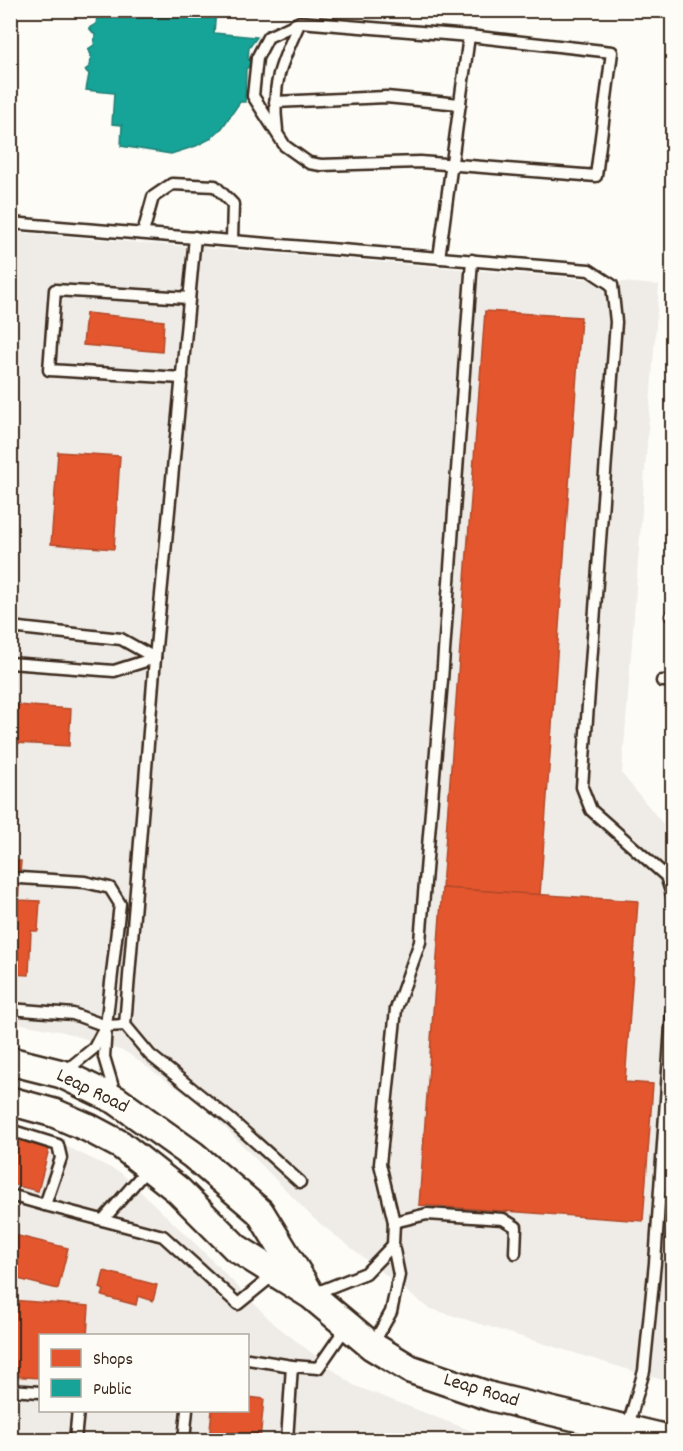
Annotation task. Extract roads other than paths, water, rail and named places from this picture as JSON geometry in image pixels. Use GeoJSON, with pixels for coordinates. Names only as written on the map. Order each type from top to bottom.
{"type":"FeatureCollection","features":[{"type":"Feature","properties":{"kind":"street","name":"Leap Road"},"geometry":{"type":"LineString","coordinates":[[10,1061],[62,1074],[116,1100],[193,1155],[260,1212],[311,1295]]}},
{"type":"Feature","properties":{"kind":"street","name":"Leap Road"},"geometry":{"type":"LineString","coordinates":[[10,1101],[54,1113],[121,1144],[178,1190],[236,1248],[311,1295],[372,1347],[410,1369],[492,1397],[672,1440]]}},
{"type":"Feature","properties":{"kind":"lane"},"geometry":{"type":"LineString","coordinates":[[277,136],[276,80],[300,22]]}},
{"type":"Feature","properties":{"kind":"lane"},"geometry":{"type":"LineString","coordinates":[[300,22],[469,36],[612,52],[596,176],[420,162],[321,165],[309,163],[285,146],[253,96],[256,58],[268,37],[300,22]]}},
{"type":"Feature","properties":{"kind":"lane"},"geometry":{"type":"LineString","coordinates":[[439,258],[469,36]]}},
{"type":"Feature","properties":{"kind":"lane"},"geometry":{"type":"LineString","coordinates":[[275,102],[386,98],[460,104]]}},
{"type":"Feature","properties":{"kind":"lane"},"geometry":{"type":"LineString","coordinates":[[143,233],[153,197],[172,184],[215,186],[233,204],[232,240]]}},
{"type":"Feature","properties":{"kind":"lane"},"geometry":{"type":"LineString","coordinates":[[10,223],[589,270],[612,285],[616,322],[582,787],[591,810],[666,876],[672,895]]}},
{"type":"Feature","properties":{"kind":"lane"},"geometry":{"type":"LineString","coordinates":[[195,237],[155,658],[125,1025],[150,1054],[231,1120],[300,1182]]}},
{"type":"Feature","properties":{"kind":"lane"},"geometry":{"type":"LineString","coordinates":[[372,1347],[391,1312],[399,1275],[393,1245],[394,1221],[380,1164],[396,1009],[420,942],[442,680],[472,260]]}},
{"type":"Feature","properties":{"kind":"lane"},"geometry":{"type":"LineString","coordinates":[[182,378],[49,370],[55,290],[189,298]]}},
{"type":"Feature","properties":{"kind":"lane"},"geometry":{"type":"LineString","coordinates":[[10,627],[121,639],[155,658]]}},
{"type":"Feature","properties":{"kind":"lane"},"geometry":{"type":"LineString","coordinates":[[10,663],[114,671],[155,658]]}},
{"type":"Feature","properties":{"kind":"lane"},"geometry":{"type":"LineString","coordinates":[[20,878],[85,882],[110,888],[120,904],[104,1057],[116,1100]]}},
{"type":"Feature","properties":{"kind":"lane"},"geometry":{"type":"LineString","coordinates":[[10,1009],[73,1014],[106,1026],[125,1025]]}},
{"type":"Feature","properties":{"kind":"lane"},"geometry":{"type":"LineString","coordinates":[[627,1429],[644,1371],[655,1263],[672,1011]]}},
{"type":"Feature","properties":{"kind":"lane"},"geometry":{"type":"LineString","coordinates":[[62,1074],[94,1048],[106,1026]]}},
{"type":"Feature","properties":{"kind":"lane"},"geometry":{"type":"LineString","coordinates":[[10,1130],[58,1144],[61,1158],[45,1205]]}},
{"type":"Feature","properties":{"kind":"lane"},"geometry":{"type":"LineString","coordinates":[[103,1220],[137,1178],[149,1167]]}},
{"type":"Feature","properties":{"kind":"lane"},"geometry":{"type":"LineString","coordinates":[[10,1195],[163,1236],[238,1304],[276,1273]]}},
{"type":"Feature","properties":{"kind":"lane"},"geometry":{"type":"LineString","coordinates":[[394,1221],[427,1214],[503,1219],[516,1227],[515,1253]]}},
{"type":"Feature","properties":{"kind":"lane"},"geometry":{"type":"LineString","coordinates":[[311,1295],[366,1273],[393,1245]]}},
{"type":"Feature","properties":{"kind":"lane"},"geometry":{"type":"LineString","coordinates":[[249,1359],[318,1368],[347,1326]]}},
{"type":"Feature","properties":{"kind":"lane"},"geometry":{"type":"LineString","coordinates":[[287,1440],[292,1366]]}},
{"type":"Feature","properties":{"kind":"lane"},"geometry":{"type":"LineString","coordinates":[[10,1390],[39,1392]]}},
{"type":"Feature","properties":{"kind":"lane"},"geometry":{"type":"LineString","coordinates":[[75,1440],[78,1412]]}},
{"type":"Feature","properties":{"kind":"lane"},"geometry":{"type":"LineString","coordinates":[[184,1440],[187,1412]]}}]}
